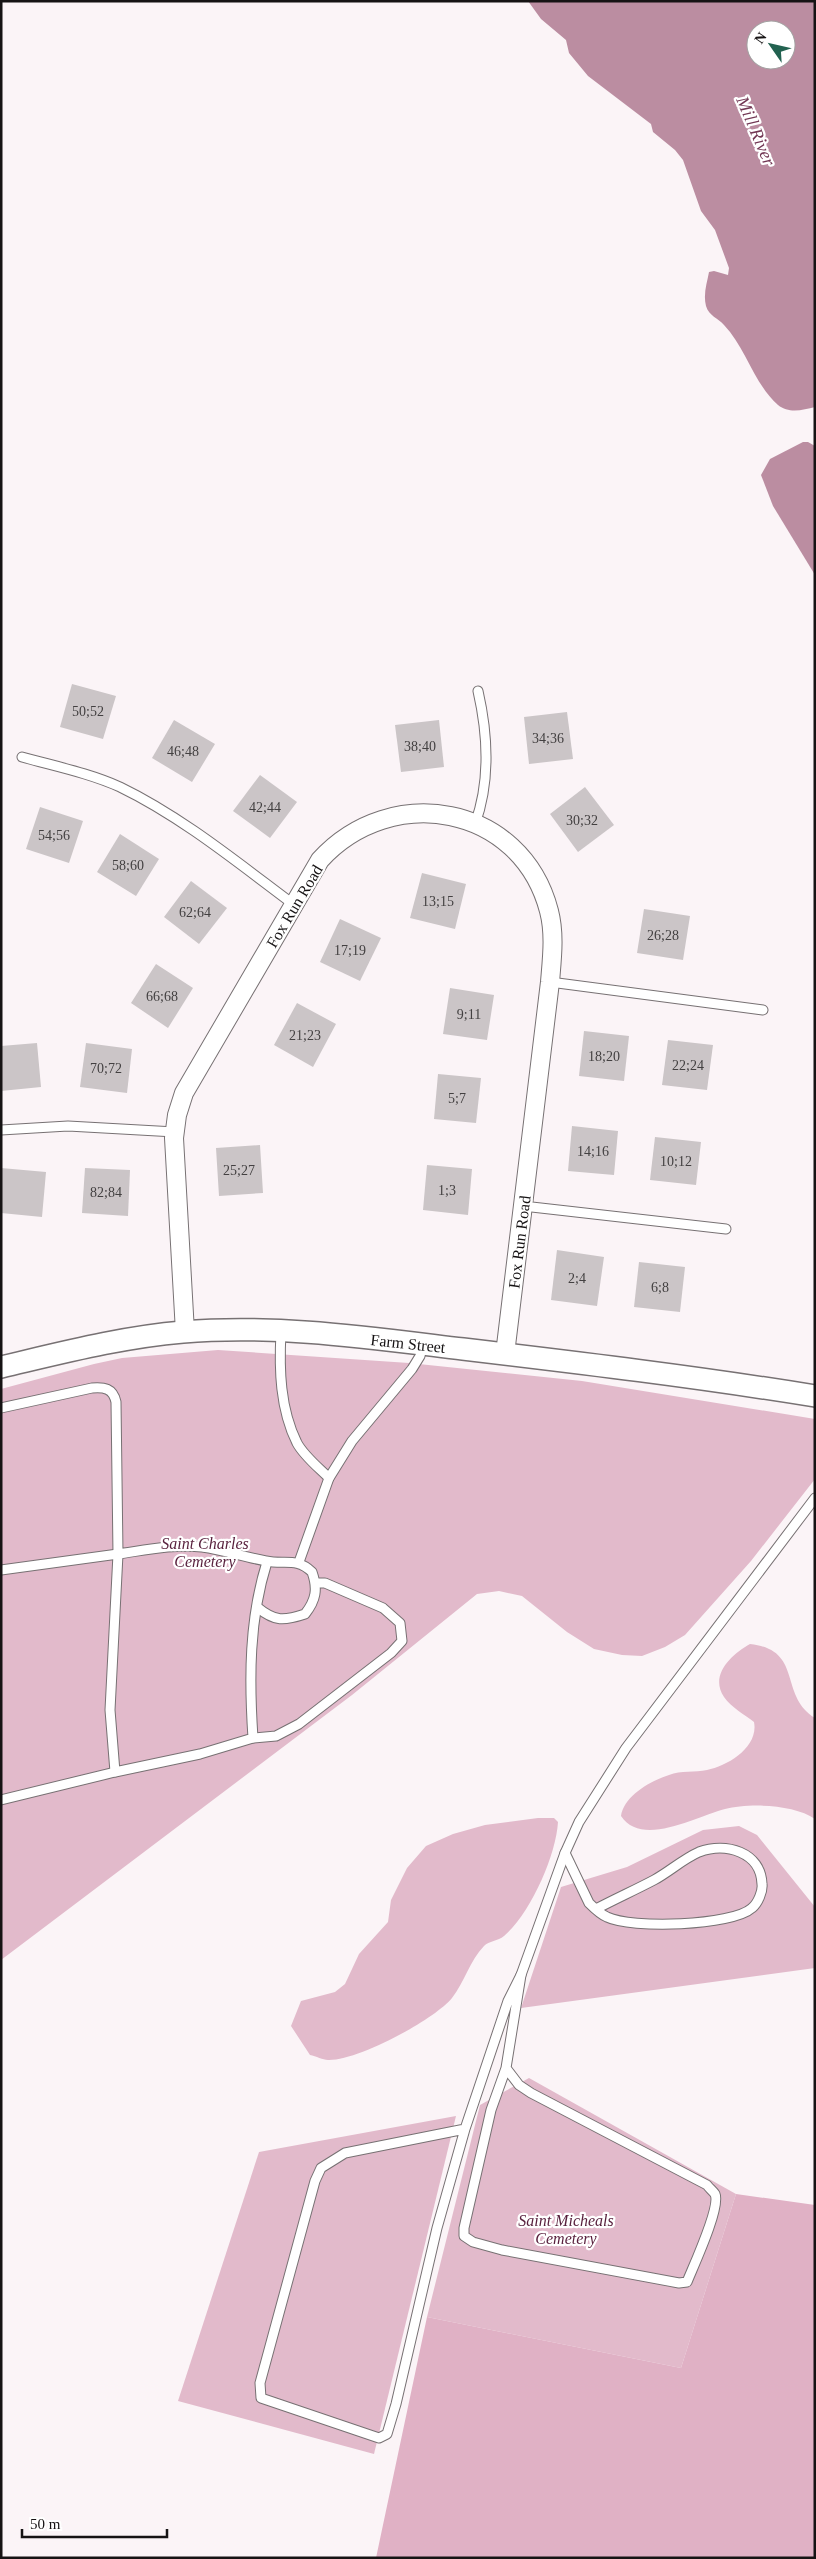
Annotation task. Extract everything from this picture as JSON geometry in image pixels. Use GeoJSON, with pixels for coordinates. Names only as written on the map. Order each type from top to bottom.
{"type":"FeatureCollection","features":[{"type":"Feature","properties":{"kind":"street","name":"Fox Run Road"},"geometry":{"type":"LineString","coordinates":[[185,1332],[175,1132],[177,1115],[184,1093],[320,860],[340,841],[363,826],[389,816],[416,812],[444,814],[475,824],[494,834],[516,852],[539,885],[549,911],[553,938],[550,982],[505,1354]]}},
{"type":"Feature","properties":{"kind":"street","name":"Farm Street"},"geometry":{"type":"LineString","coordinates":[[1,1367],[95,1345],[185,1332],[281,1332],[423,1344],[658,1371],[815,1396]]}},
{"type":"Feature","properties":{"kind":"lane"},"geometry":{"type":"LineString","coordinates":[[475,824],[482,803],[487,758],[485,728],[478,691]]}},
{"type":"Feature","properties":{"kind":"lane"},"geometry":{"type":"LineString","coordinates":[[22,757],[111,784],[151,804],[190,829],[294,904]]}},
{"type":"Feature","properties":{"kind":"lane"},"geometry":{"type":"LineString","coordinates":[[550,982],[763,1010]]}},
{"type":"Feature","properties":{"kind":"lane"},"geometry":{"type":"LineString","coordinates":[[1,1130],[78,1126],[175,1132]]}},
{"type":"Feature","properties":{"kind":"lane"},"geometry":{"type":"LineString","coordinates":[[523,1206],[726,1229]]}},
{"type":"Feature","properties":{"kind":"lane"},"geometry":{"type":"LineString","coordinates":[[281,1332],[280,1360],[283,1395],[291,1426],[298,1444],[328,1478]]}},
{"type":"Feature","properties":{"kind":"lane"},"geometry":{"type":"LineString","coordinates":[[299,1562],[328,1478],[352,1441],[412,1370],[420,1356],[423,1344]]}},
{"type":"Feature","properties":{"kind":"lane"},"geometry":{"type":"LineString","coordinates":[[1,1408],[92,1388],[106,1388],[110,1391],[116,1402],[118,1554],[110,1710],[115,1772]]}},
{"type":"Feature","properties":{"kind":"lane"},"geometry":{"type":"LineString","coordinates":[[466,2129],[344,2153],[322,2168],[315,2181],[260,2383],[261,2398],[379,2438],[387,2434],[437,2228],[466,2129],[508,2001],[521,1975],[565,1853],[579,1822],[626,1748],[813,1503]]}},
{"type":"Feature","properties":{"kind":"lane"},"geometry":{"type":"LineString","coordinates":[[1,1570],[168,1547],[200,1547],[239,1553],[267,1562],[299,1562],[312,1572],[316,1582],[314,1602],[305,1614],[280,1620],[269,1617],[257,1607]]}},
{"type":"Feature","properties":{"kind":"lane"},"geometry":{"type":"LineString","coordinates":[[252,1738],[250,1680],[257,1607],[267,1562]]}},
{"type":"Feature","properties":{"kind":"lane"},"geometry":{"type":"LineString","coordinates":[[1,1800],[115,1772],[200,1754],[252,1738],[276,1736],[299,1724],[391,1653],[402,1640],[400,1624],[383,1608],[325,1583],[316,1582]]}},
{"type":"Feature","properties":{"kind":"lane"},"geometry":{"type":"LineString","coordinates":[[565,1853],[589,1903],[596,1909],[607,1917],[642,1924],[711,1921],[742,1914],[752,1908],[762,1888],[762,1872],[754,1859],[739,1851],[719,1849],[700,1852],[654,1880],[596,1909]]}},
{"type":"Feature","properties":{"kind":"lane"},"geometry":{"type":"LineString","coordinates":[[506,2068],[519,2085],[531,2093],[707,2186],[715,2195],[716,2205],[687,2282],[502,2250],[473,2242],[464,2236],[464,2228],[491,2110],[506,2068],[521,1975]]}},
{"type":"Feature","properties":{"kind":"green space","name":"Saint Charles Cemetery"},"geometry":{"type":"Polygon","coordinates":[[[218,1350],[409,1363],[582,1381],[815,1419],[815,1479],[751,1561],[685,1635],[665,1647],[642,1656],[622,1655],[594,1649],[567,1632],[522,1596],[499,1591],[477,1594],[352,1695],[1,1960],[1,1389],[122,1358],[218,1350]]]}},
{"type":"Feature","properties":{"kind":"green space"},"geometry":{"type":"Polygon","coordinates":[[[750,1644],[767,1648],[778,1655],[785,1664],[797,1698],[815,1718],[815,1819],[795,1810],[771,1806],[746,1806],[725,1809],[685,1823],[656,1830],[642,1829],[630,1825],[621,1816],[623,1809],[632,1796],[646,1785],[674,1773],[715,1768],[732,1760],[747,1747],[752,1739],[754,1722],[727,1701],[720,1689],[719,1681],[721,1673],[730,1659],[750,1644]]]}},
{"type":"Feature","properties":{"kind":"green space"},"geometry":{"type":"Polygon","coordinates":[[[538,1818],[554,1818],[558,1822],[552,1851],[540,1884],[514,1926],[504,1936],[486,1944],[479,1952],[452,1998],[443,2007],[413,2028],[375,2047],[341,2059],[326,2060],[310,2055],[291,2026],[301,2001],[335,1992],[345,1984],[359,1954],[388,1922],[391,1900],[407,1868],[426,1846],[453,1834],[485,1825],[538,1818]]]}},
{"type":"Feature","properties":{"kind":"green space"},"geometry":{"type":"Polygon","coordinates":[[[739,1826],[757,1835],[815,1907],[815,1968],[521,2008],[561,1887],[627,1867],[703,1830],[739,1826]]]}},
{"type":"Feature","properties":{"kind":"green space","name":"Saint Micheals Cemetery"},"geometry":{"type":"Polygon","coordinates":[[[529,2078],[736,2194],[681,2368],[427,2317],[480,2105],[529,2078]]]}},
{"type":"Feature","properties":{"kind":"green space"},"geometry":{"type":"Polygon","coordinates":[[[456,2116],[374,2454],[178,2401],[259,2152],[456,2116]]]}},
{"type":"Feature","properties":{"kind":"shaded area"},"geometry":{"type":"Polygon","coordinates":[[[736,2194],[815,2205],[815,2558],[376,2558],[427,2317],[681,2368],[736,2194]]]}},
{"type":"Feature","properties":{"kind":"water","name":"Mill River"},"geometry":{"type":"Polygon","coordinates":[[[528,1],[815,1],[815,407],[787,410],[778,405],[756,377],[732,334],[711,315],[705,302],[709,272],[714,271],[728,275],[729,268],[715,230],[701,211],[683,160],[675,150],[653,132],[651,124],[588,76],[569,53],[566,40],[541,19],[528,1]]]}},
{"type":"Feature","properties":{"kind":"water"},"geometry":{"type":"Polygon","coordinates":[[[803,442],[808,442],[815,446],[815,575],[773,506],[761,475],[770,459],[803,442]]]}},
{"type":"Feature","properties":{"kind":"building"},"geometry":{"type":"Polygon","coordinates":[[[72,684],[116,696],[103,739],[60,727],[72,684]]]}},
{"type":"Feature","properties":{"kind":"building"},"geometry":{"type":"Polygon","coordinates":[[[567,712],[573,759],[529,764],[524,717],[567,712]]]}},
{"type":"Feature","properties":{"kind":"building"},"geometry":{"type":"Polygon","coordinates":[[[174,720],[215,744],[192,782],[152,758],[174,720]]]}},
{"type":"Feature","properties":{"kind":"building"},"geometry":{"type":"Polygon","coordinates":[[[439,720],[444,767],[401,772],[395,725],[439,720]]]}},
{"type":"Feature","properties":{"kind":"building"},"geometry":{"type":"Polygon","coordinates":[[[260,775],[297,802],[270,838],[233,811],[260,775]]]}},
{"type":"Feature","properties":{"kind":"building"},"geometry":{"type":"Polygon","coordinates":[[[585,787],[614,825],[578,852],[550,814],[585,787]]]}},
{"type":"Feature","properties":{"kind":"building"},"geometry":{"type":"Polygon","coordinates":[[[40,807],[83,821],[69,863],[26,849],[40,807]]]}},
{"type":"Feature","properties":{"kind":"building"},"geometry":{"type":"Polygon","coordinates":[[[120,834],[159,859],[136,896],[97,872],[120,834]]]}},
{"type":"Feature","properties":{"kind":"building"},"geometry":{"type":"Polygon","coordinates":[[[422,873],[466,884],[455,929],[410,918],[422,873]]]}},
{"type":"Feature","properties":{"kind":"building"},"geometry":{"type":"Polygon","coordinates":[[[191,881],[227,908],[199,944],[164,917],[191,881]]]}},
{"type":"Feature","properties":{"kind":"building"},"geometry":{"type":"Polygon","coordinates":[[[644,909],[690,916],[683,960],[637,953],[644,909]]]}},
{"type":"Feature","properties":{"kind":"building"},"geometry":{"type":"Polygon","coordinates":[[[340,919],[381,938],[360,981],[320,962],[340,919]]]}},
{"type":"Feature","properties":{"kind":"building"},"geometry":{"type":"Polygon","coordinates":[[[156,964],[193,988],[168,1028],[131,1003],[156,964]]]}},
{"type":"Feature","properties":{"kind":"building"},"geometry":{"type":"Polygon","coordinates":[[[450,988],[494,995],[487,1040],[443,1034],[450,988]]]}},
{"type":"Feature","properties":{"kind":"building"},"geometry":{"type":"Polygon","coordinates":[[[297,1003],[336,1024],[313,1067],[274,1045],[297,1003]]]}},
{"type":"Feature","properties":{"kind":"building"},"geometry":{"type":"Polygon","coordinates":[[[584,1031],[629,1036],[624,1081],[579,1076],[584,1031]]]}},
{"type":"Feature","properties":{"kind":"building"},"geometry":{"type":"Polygon","coordinates":[[[668,1040],[713,1045],[707,1090],[662,1085],[668,1040]]]}},
{"type":"Feature","properties":{"kind":"building"},"geometry":{"type":"Polygon","coordinates":[[[37,1043],[41,1087],[1,1091],[1,1046],[37,1043]]]}},
{"type":"Feature","properties":{"kind":"building"},"geometry":{"type":"Polygon","coordinates":[[[86,1043],[132,1049],[127,1093],[80,1087],[86,1043]]]}},
{"type":"Feature","properties":{"kind":"building"},"geometry":{"type":"Polygon","coordinates":[[[438,1074],[481,1078],[476,1123],[434,1119],[438,1074]]]}},
{"type":"Feature","properties":{"kind":"building"},"geometry":{"type":"Polygon","coordinates":[[[572,1126],[618,1131],[614,1175],[568,1171],[572,1126]]]}},
{"type":"Feature","properties":{"kind":"building"},"geometry":{"type":"Polygon","coordinates":[[[655,1137],[701,1142],[696,1185],[650,1180],[655,1137]]]}},
{"type":"Feature","properties":{"kind":"building"},"geometry":{"type":"Polygon","coordinates":[[[260,1145],[263,1193],[219,1196],[216,1148],[260,1145]]]}},
{"type":"Feature","properties":{"kind":"building"},"geometry":{"type":"Polygon","coordinates":[[[427,1165],[472,1169],[468,1215],[423,1210],[427,1165]]]}},
{"type":"Feature","properties":{"kind":"building"},"geometry":{"type":"Polygon","coordinates":[[[1,1168],[46,1172],[42,1217],[1,1213],[1,1168]]]}},
{"type":"Feature","properties":{"kind":"building"},"geometry":{"type":"Polygon","coordinates":[[[85,1168],[130,1170],[128,1216],[82,1213],[85,1168]]]}},
{"type":"Feature","properties":{"kind":"building"},"geometry":{"type":"Polygon","coordinates":[[[557,1250],[604,1257],[597,1306],[551,1300],[557,1250]]]}},
{"type":"Feature","properties":{"kind":"building"},"geometry":{"type":"Polygon","coordinates":[[[639,1262],[685,1267],[680,1312],[634,1307],[639,1262]]]}}]}
